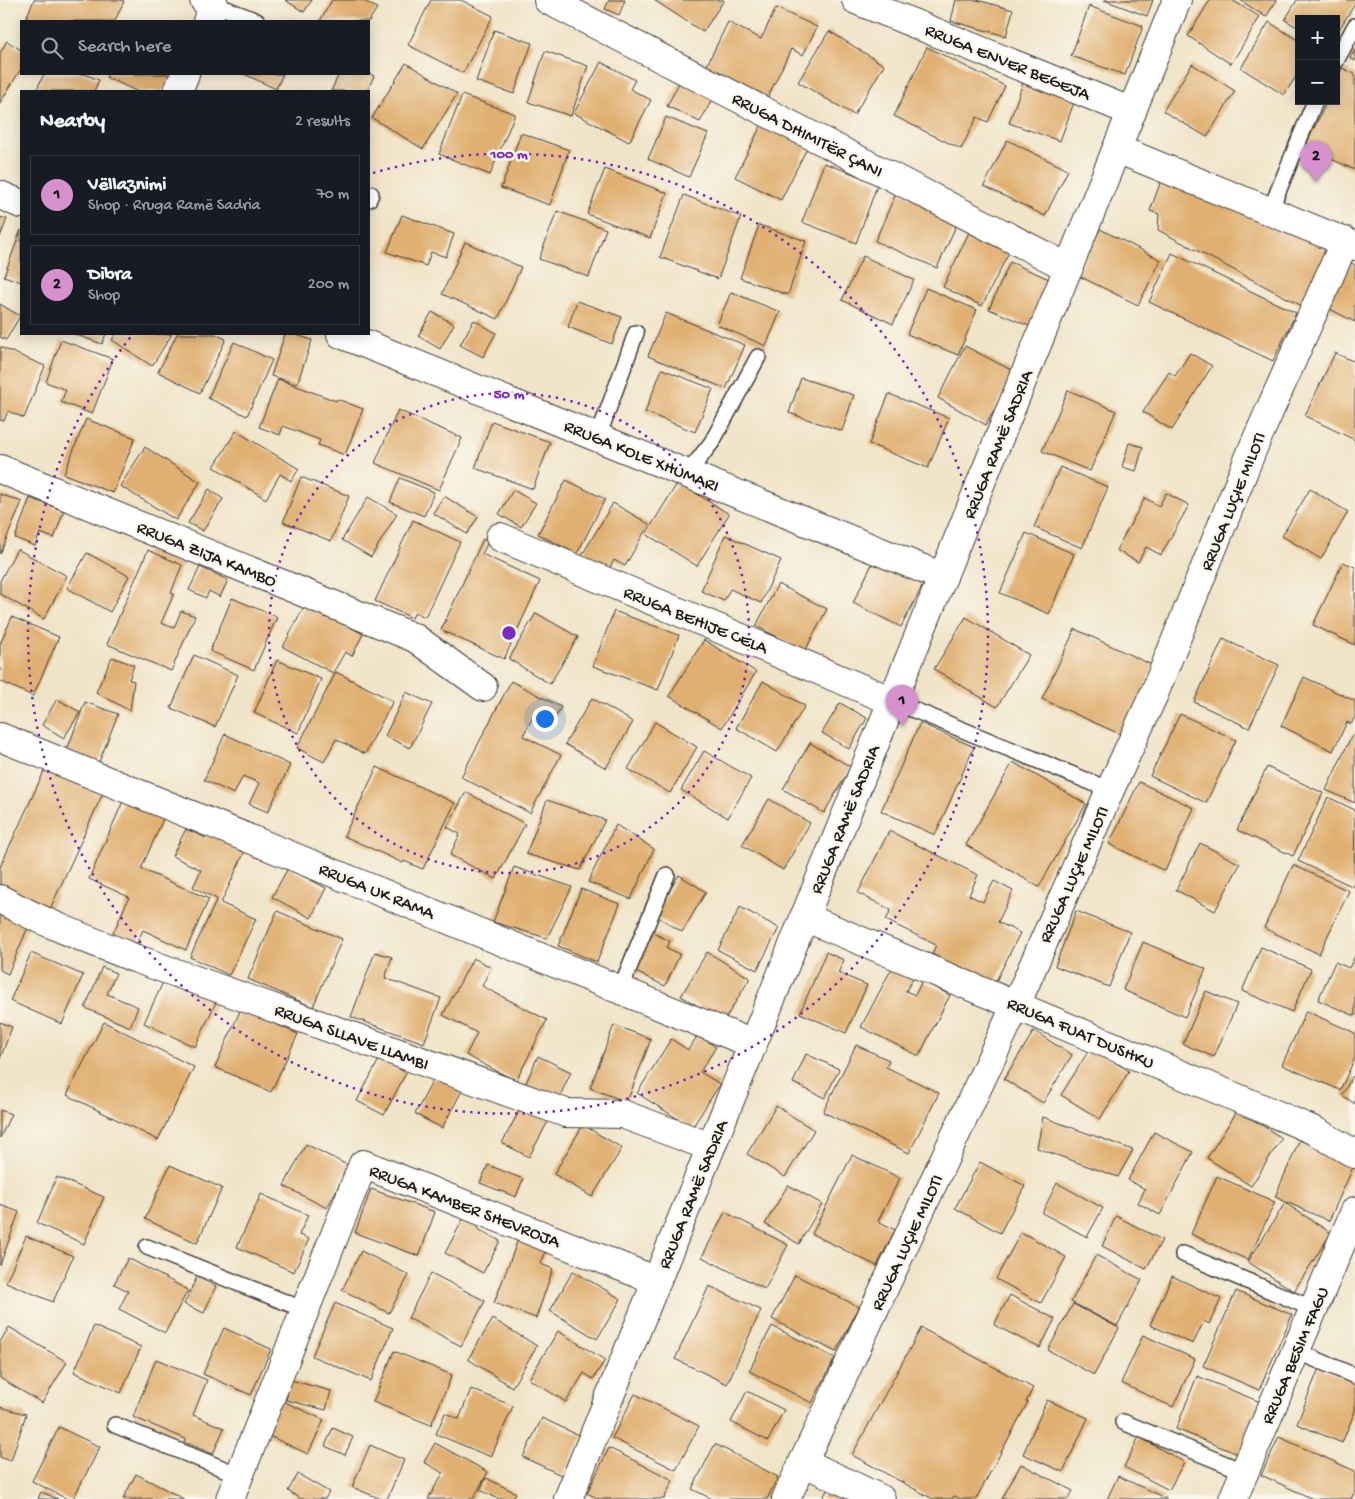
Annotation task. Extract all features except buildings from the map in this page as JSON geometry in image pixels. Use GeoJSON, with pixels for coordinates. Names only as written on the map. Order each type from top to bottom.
{"type":"FeatureCollection","features":[{"type":"Feature","properties":{"kind":"street","name":"RRUGA DHIMITËR ÇANI"},"geometry":{"type":"LineString","coordinates":[[548,0],[1069,268]]}},
{"type":"Feature","properties":{"kind":"street","name":"RRUGA ENVER BEGEJA"},"geometry":{"type":"LineString","coordinates":[[856,0],[1132,112]]}},
{"type":"Feature","properties":{"kind":"street","name":"RRUGA RAMË SADRIA"},"geometry":{"type":"LineString","coordinates":[[568,1499],[1177,0]]}},
{"type":"Feature","properties":{"kind":"street"},"geometry":{"type":"LineString","coordinates":[[178,90],[185,75]]}},
{"type":"Feature","properties":{"kind":"street"},"geometry":{"type":"LineString","coordinates":[[1117,149],[1350,244]]}},
{"type":"Feature","properties":{"kind":"street"},"geometry":{"type":"LineString","coordinates":[[0,195],[20,204]]}},
{"type":"Feature","properties":{"kind":"street","name":"RRUGA LUÇIE MILOTI"},"geometry":{"type":"LineString","coordinates":[[786,1499],[1016,1005],[1154,694],[1253,448],[1350,244]]}},
{"type":"Feature","properties":{"kind":"street","name":"RRUGA KOLE XHUMARI"},"geometry":{"type":"LineString","coordinates":[[344,335],[943,577]]}},
{"type":"Feature","properties":{"kind":"street","name":"RRUGA ZIJA KAMBO"},"geometry":{"type":"LineString","coordinates":[[0,469],[415,638],[483,687]]}},
{"type":"Feature","properties":{"kind":"street","name":"RRUGA BEHIJE CELA"},"geometry":{"type":"LineString","coordinates":[[500,537],[892,701]]}},
{"type":"Feature","properties":{"kind":"street","name":"RRUGA UK RAMA"},"geometry":{"type":"LineString","coordinates":[[0,736],[753,1044]]}},
{"type":"Feature","properties":{"kind":"street","name":"RRUGA SLLAVE LLAMBI"},"geometry":{"type":"LineString","coordinates":[[0,899],[71,932],[137,959],[566,1113],[622,1114],[711,1148]]}},
{"type":"Feature","properties":{"kind":"street","name":"RRUGA FUAT DUSHKU"},"geometry":{"type":"LineString","coordinates":[[804,917],[1315,1131],[1355,1154]]}},
{"type":"Feature","properties":{"kind":"street","name":"RRUGA KAMBER SHEVROJA"},"geometry":{"type":"LineString","coordinates":[[235,1487],[364,1164],[657,1281]]}},
{"type":"Feature","properties":{"kind":"street","name":"RRUGA BESIM FAGU"},"geometry":{"type":"LineString","coordinates":[[1233,1499],[1355,1210]]}},
{"type":"Feature","properties":{"kind":"street"},"geometry":{"type":"LineString","coordinates":[[803,1462],[881,1499]]}},
{"type":"Feature","properties":{"kind":"lane"},"geometry":{"type":"LineString","coordinates":[[208,8],[253,20]]}},
{"type":"Feature","properties":{"kind":"lane"},"geometry":{"type":"LineString","coordinates":[[1337,60],[1355,26]]}},
{"type":"Feature","properties":{"kind":"lane"},"geometry":{"type":"LineString","coordinates":[[1270,211],[1313,105]]}},
{"type":"Feature","properties":{"kind":"lane"},"geometry":{"type":"LineString","coordinates":[[598,438],[636,333]]}},
{"type":"Feature","properties":{"kind":"lane"},"geometry":{"type":"LineString","coordinates":[[687,474],[712,442],[758,356]]}},
{"type":"Feature","properties":{"kind":"lane"},"geometry":{"type":"LineString","coordinates":[[892,701],[1110,790]]}},
{"type":"Feature","properties":{"kind":"lane"},"geometry":{"type":"LineString","coordinates":[[620,990],[667,875]]}},
{"type":"Feature","properties":{"kind":"lane"},"geometry":{"type":"LineString","coordinates":[[147,1247],[305,1310]]}},
{"type":"Feature","properties":{"kind":"lane"},"geometry":{"type":"LineString","coordinates":[[1183,1254],[1314,1309]]}},
{"type":"Feature","properties":{"kind":"lane"},"geometry":{"type":"LineString","coordinates":[[1296,1351],[1355,1376]]}},
{"type":"Feature","properties":{"kind":"lane"},"geometry":{"type":"LineString","coordinates":[[1123,1422],[1244,1472]]}},
{"type":"Feature","properties":{"kind":"lane"},"geometry":{"type":"LineString","coordinates":[[115,1425],[235,1487]]}},
{"type":"Feature","properties":{"kind":"place","name":"Dibra"},"geometry":{"type":"Point","coordinates":[1316,182]}},
{"type":"Feature","properties":{"kind":"place","name":"Vëllaznimi"},"geometry":{"type":"Point","coordinates":[902,726]}}]}
